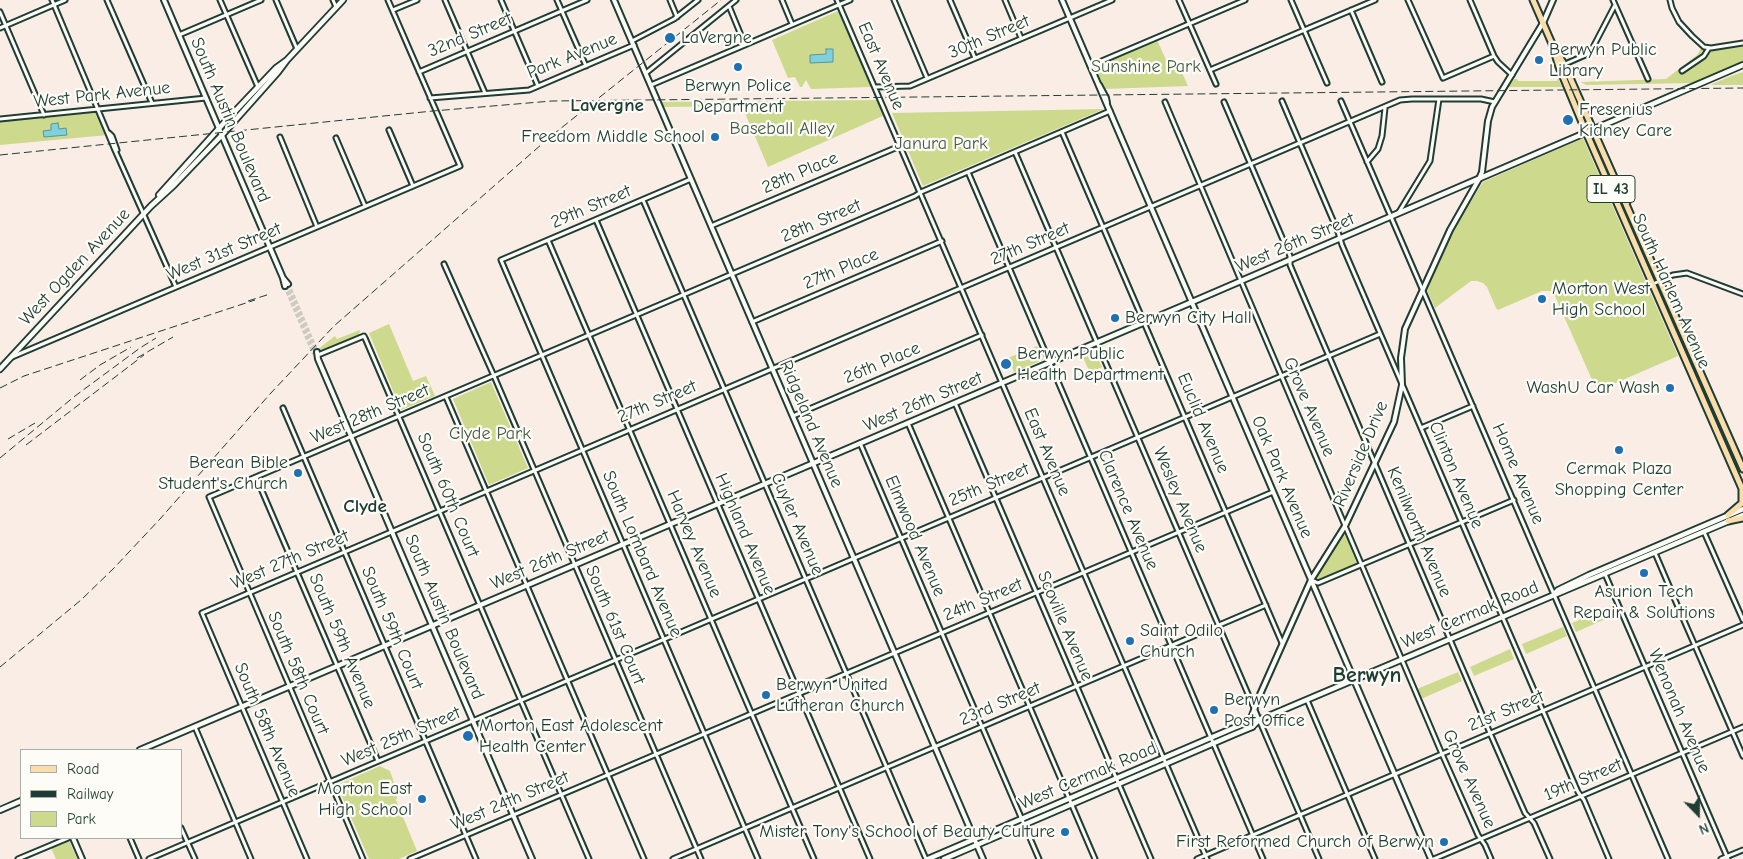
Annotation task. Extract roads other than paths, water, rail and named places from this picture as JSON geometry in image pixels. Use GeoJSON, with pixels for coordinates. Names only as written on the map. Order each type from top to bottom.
{"type":"FeatureCollection","features":[{"type":"Feature","properties":{"kind":"main road","name":"West Ogden Avenue"},"geometry":{"type":"LineString","coordinates":[[150,206],[174,185],[222,134],[343,0]]}},
{"type":"Feature","properties":{"kind":"main road","name":"South Harlem Avenue"},"geometry":{"type":"LineString","coordinates":[[1533,0],[1553,46],[1564,64],[1743,469]]}},
{"type":"Feature","properties":{"kind":"main road","name":"South Harlem Avenue"},"geometry":{"type":"LineString","coordinates":[[1553,46],[1558,67],[1743,490]]}},
{"type":"Feature","properties":{"kind":"main road","name":"West Ogden Avenue"},"geometry":{"type":"LineString","coordinates":[[0,369],[144,214],[169,182],[219,128],[276,68],[287,60]]}},
{"type":"Feature","properties":{"kind":"main road","name":"West 26th Street"},"geometry":{"type":"LineString","coordinates":[[148,749],[574,564],[1144,323],[1743,65]]}},
{"type":"Feature","properties":{"kind":"main road"},"geometry":{"type":"LineString","coordinates":[[1614,180],[1619,187],[1624,190],[1630,190],[1625,198],[1631,216]]}},
{"type":"Feature","properties":{"kind":"main road","name":"West 31st Street"},"geometry":{"type":"LineString","coordinates":[[0,363],[9,359]]}},
{"type":"Feature","properties":{"kind":"main road"},"geometry":{"type":"LineString","coordinates":[[1728,518],[1742,504],[1743,490]]}},
{"type":"Feature","properties":{"kind":"main road","name":"West Cermak Road"},"geometry":{"type":"LineString","coordinates":[[1554,594],[1560,594],[1704,532],[1743,509]]}},
{"type":"Feature","properties":{"kind":"main road"},"geometry":{"type":"LineString","coordinates":[[1728,518],[1743,516]]}},
{"type":"Feature","properties":{"kind":"main road","name":"West Cermak Road"},"geometry":{"type":"LineString","coordinates":[[927,859],[1250,721],[1260,720],[1402,660],[1554,594],[1558,590],[1589,575],[1728,518]]}},
{"type":"Feature","properties":{"kind":"main road","name":"West Cermak Road"},"geometry":{"type":"LineString","coordinates":[[944,859],[1252,727],[1260,720]]}},
{"type":"Feature","properties":{"kind":"main road"},"geometry":{"type":"LineString","coordinates":[[0,810],[20,801]]}},
{"type":"Feature","properties":{"kind":"street"},"geometry":{"type":"LineString","coordinates":[[52,0],[176,287]]}},
{"type":"Feature","properties":{"kind":"street"},"geometry":{"type":"LineString","coordinates":[[0,28],[65,0]]}},
{"type":"Feature","properties":{"kind":"street"},"geometry":{"type":"LineString","coordinates":[[107,0],[152,103]]}},
{"type":"Feature","properties":{"kind":"street","name":"South Austin Boulevard"},"geometry":{"type":"LineString","coordinates":[[164,0],[286,285]]}},
{"type":"Feature","properties":{"kind":"street"},"geometry":{"type":"LineString","coordinates":[[220,0],[258,87]]}},
{"type":"Feature","properties":{"kind":"street"},"geometry":{"type":"LineString","coordinates":[[179,35],[260,0]]}},
{"type":"Feature","properties":{"kind":"street"},"geometry":{"type":"LineString","coordinates":[[276,0],[297,49]]}},
{"type":"Feature","properties":{"kind":"street"},"geometry":{"type":"LineString","coordinates":[[332,0],[336,7]]}},
{"type":"Feature","properties":{"kind":"street"},"geometry":{"type":"LineString","coordinates":[[388,0],[430,98]]}},
{"type":"Feature","properties":{"kind":"street"},"geometry":{"type":"LineString","coordinates":[[392,10],[417,0]]}},
{"type":"Feature","properties":{"kind":"street"},"geometry":{"type":"LineString","coordinates":[[445,0],[485,93]]}},
{"type":"Feature","properties":{"kind":"street"},"geometry":{"type":"LineString","coordinates":[[501,0],[538,86]]}},
{"type":"Feature","properties":{"kind":"street"},"geometry":{"type":"LineString","coordinates":[[557,0],[586,66]]}},
{"type":"Feature","properties":{"kind":"street","name":"32nd Street"},"geometry":{"type":"LineString","coordinates":[[419,72],[587,0]]}},
{"type":"Feature","properties":{"kind":"street","name":"Ridgeland Avenue"},"geometry":{"type":"LineString","coordinates":[[614,0],[983,859]]}},
{"type":"Feature","properties":{"kind":"street"},"geometry":{"type":"LineString","coordinates":[[670,0],[677,17]]}},
{"type":"Feature","properties":{"kind":"street","name":"Park Avenue"},"geometry":{"type":"LineString","coordinates":[[430,98],[529,90],[586,66],[633,43],[677,17],[698,0]]}},
{"type":"Feature","properties":{"kind":"street"},"geometry":{"type":"LineString","coordinates":[[646,73],[736,0]]}},
{"type":"Feature","properties":{"kind":"street"},"geometry":{"type":"LineString","coordinates":[[782,0],[792,24]]}},
{"type":"Feature","properties":{"kind":"street","name":"East Avenue"},"geometry":{"type":"LineString","coordinates":[[837,0],[1206,857]]}},
{"type":"Feature","properties":{"kind":"street"},"geometry":{"type":"LineString","coordinates":[[650,85],[850,0]]}},
{"type":"Feature","properties":{"kind":"street"},"geometry":{"type":"LineString","coordinates":[[894,0],[928,78]]}},
{"type":"Feature","properties":{"kind":"street"},"geometry":{"type":"LineString","coordinates":[[950,0],[975,58]]}},
{"type":"Feature","properties":{"kind":"street"},"geometry":{"type":"LineString","coordinates":[[1005,0],[1021,38]]}},
{"type":"Feature","properties":{"kind":"street","name":"Oak Park Avenue"},"geometry":{"type":"LineString","coordinates":[[1062,0],[1097,82],[1104,93],[1107,106],[1432,859]]}},
{"type":"Feature","properties":{"kind":"street","name":"30th Street"},"geometry":{"type":"LineString","coordinates":[[875,87],[910,86],[1112,0]]}},
{"type":"Feature","properties":{"kind":"street"},"geometry":{"type":"LineString","coordinates":[[1179,0],[1216,84]]}},
{"type":"Feature","properties":{"kind":"street"},"geometry":{"type":"LineString","coordinates":[[1090,66],[1245,0]]}},
{"type":"Feature","properties":{"kind":"street"},"geometry":{"type":"LineString","coordinates":[[1291,0],[1327,83]]}},
{"type":"Feature","properties":{"kind":"street"},"geometry":{"type":"LineString","coordinates":[[1210,70],[1374,0]]}},
{"type":"Feature","properties":{"kind":"street"},"geometry":{"type":"LineString","coordinates":[[1408,0],[1443,78],[1494,56]]}},
{"type":"Feature","properties":{"kind":"street"},"geometry":{"type":"LineString","coordinates":[[1470,0],[1494,56],[1512,75]]}},
{"type":"Feature","properties":{"kind":"street","name":"Riverside Drive"},"geometry":{"type":"LineString","coordinates":[[1250,721],[1282,643],[1311,580],[1345,526],[1394,422],[1402,385],[1400,370],[1405,329],[1450,230],[1479,180],[1482,172],[1488,121],[1492,108],[1543,23],[1553,0]]}},
{"type":"Feature","properties":{"kind":"street"},"geometry":{"type":"LineString","coordinates":[[1613,0],[1648,79]]}},
{"type":"Feature","properties":{"kind":"street"},"geometry":{"type":"LineString","coordinates":[[1670,0],[1679,22],[1692,36],[1708,48],[1743,43]]}},
{"type":"Feature","properties":{"kind":"street"},"geometry":{"type":"LineString","coordinates":[[1564,64],[1590,53],[1615,5]]}},
{"type":"Feature","properties":{"kind":"street"},"geometry":{"type":"LineString","coordinates":[[728,6],[745,45]]}},
{"type":"Feature","properties":{"kind":"street"},"geometry":{"type":"LineString","coordinates":[[1351,10],[1382,82]]}},
{"type":"Feature","properties":{"kind":"street"},"geometry":{"type":"LineString","coordinates":[[0,12],[44,115]]}},
{"type":"Feature","properties":{"kind":"street"},"geometry":{"type":"LineString","coordinates":[[1682,71],[1704,56],[1708,48]]}},
{"type":"Feature","properties":{"kind":"street","name":"West Park Avenue"},"geometry":{"type":"LineString","coordinates":[[0,119],[206,98]]}},
{"type":"Feature","properties":{"kind":"street","name":"West 31st Street"},"geometry":{"type":"LineString","coordinates":[[9,359],[460,166],[430,98]]}},
{"type":"Feature","properties":{"kind":"street"},"geometry":{"type":"LineString","coordinates":[[1397,214],[1430,161],[1439,99]]}},
{"type":"Feature","properties":{"kind":"street","name":"27th Street"},"geometry":{"type":"LineString","coordinates":[[582,449],[1152,208],[1400,100],[1481,99],[1496,102]]}},
{"type":"Feature","properties":{"kind":"street","name":"Clinton Avenue"},"geometry":{"type":"LineString","coordinates":[[1282,101],[1402,385],[1609,859]]}},
{"type":"Feature","properties":{"kind":"street","name":"Home Avenue"},"geometry":{"type":"LineString","coordinates":[[1341,101],[1668,859]]}},
{"type":"Feature","properties":{"kind":"street","name":"Grove Avenue"},"geometry":{"type":"LineString","coordinates":[[1165,102],[1442,754],[1491,859]]}},
{"type":"Feature","properties":{"kind":"street","name":"Kenilworth Avenue"},"geometry":{"type":"LineString","coordinates":[[1224,102],[1290,256],[1290,265],[1409,545],[1525,813],[1534,823],[1550,859]]}},
{"type":"Feature","properties":{"kind":"street"},"geometry":{"type":"LineString","coordinates":[[1367,162],[1378,149],[1382,136],[1385,107]]}},
{"type":"Feature","properties":{"kind":"street","name":"28th Street"},"geometry":{"type":"LineString","coordinates":[[542,356],[1110,111]]}},
{"type":"Feature","properties":{"kind":"street"},"geometry":{"type":"LineString","coordinates":[[389,130],[413,186]]}},
{"type":"Feature","properties":{"kind":"street","name":"Euclid Avenue"},"geometry":{"type":"LineString","coordinates":[[1062,132],[1282,643]]}},
{"type":"Feature","properties":{"kind":"street"},"geometry":{"type":"LineString","coordinates":[[280,137],[318,227]]}},
{"type":"Feature","properties":{"kind":"street"},"geometry":{"type":"LineString","coordinates":[[336,138],[365,206]]}},
{"type":"Feature","properties":{"kind":"street","name":"28th Place"},"geometry":{"type":"LineString","coordinates":[[711,226],[900,146]]}},
{"type":"Feature","properties":{"kind":"street","name":"Wesley Avenue"},"geometry":{"type":"LineString","coordinates":[[1015,152],[1319,859]]}},
{"type":"Feature","properties":{"kind":"street","name":"Clarence Avenue"},"geometry":{"type":"LineString","coordinates":[[968,172],[1263,859]]}},
{"type":"Feature","properties":{"kind":"street","name":"29th Street"},"geometry":{"type":"LineString","coordinates":[[502,260],[691,180]]}},
{"type":"Feature","properties":{"kind":"street","name":"Cuyler Avenue"},"geometry":{"type":"LineString","coordinates":[[643,200],[886,768],[927,859]]}},
{"type":"Feature","properties":{"kind":"street","name":"Highland Avenue"},"geometry":{"type":"LineString","coordinates":[[596,220],[870,859]]}},
{"type":"Feature","properties":{"kind":"street","name":"Harvey Avenue"},"geometry":{"type":"LineString","coordinates":[[548,240],[814,859]]}},
{"type":"Feature","properties":{"kind":"street","name":"27th Place"},"geometry":{"type":"LineString","coordinates":[[752,322],[942,241]]}},
{"type":"Feature","properties":{"kind":"street","name":"South Lombard Avenue"},"geometry":{"type":"LineString","coordinates":[[502,260],[758,859]]}},
{"type":"Feature","properties":{"kind":"street","name":"South 61st Court"},"geometry":{"type":"LineString","coordinates":[[444,264],[494,376],[700,859]]}},
{"type":"Feature","properties":{"kind":"street"},"geometry":{"type":"LineString","coordinates":[[1653,284],[1679,274],[1687,274],[1743,294]]}},
{"type":"Feature","properties":{"kind":"street","name":"25th Street"},"geometry":{"type":"LineString","coordinates":[[663,639],[1380,334]]}},
{"type":"Feature","properties":{"kind":"street","name":"South 60th Court"},"geometry":{"type":"LineString","coordinates":[[317,355],[364,336],[589,859]]}},
{"type":"Feature","properties":{"kind":"street","name":"26th Place"},"geometry":{"type":"LineString","coordinates":[[792,416],[982,336]]}},
{"type":"Feature","properties":{"kind":"street","name":"South Austin Boulevard"},"geometry":{"type":"LineString","coordinates":[[317,355],[532,859]]}},
{"type":"Feature","properties":{"kind":"street","name":"West 28th Street"},"geometry":{"type":"LineString","coordinates":[[208,497],[542,356]]}},
{"type":"Feature","properties":{"kind":"street"},"geometry":{"type":"LineString","coordinates":[[446,396],[644,859]]}},
{"type":"Feature","properties":{"kind":"street","name":"Scoville Avenue"},"geometry":{"type":"LineString","coordinates":[[955,403],[1151,859]]}},
{"type":"Feature","properties":{"kind":"street"},"geometry":{"type":"LineString","coordinates":[[1421,428],[1473,406]]}},
{"type":"Feature","properties":{"kind":"street","name":"South 59th Court"},"geometry":{"type":"LineString","coordinates":[[284,408],[476,859]]}},
{"type":"Feature","properties":{"kind":"street"},"geometry":{"type":"LineString","coordinates":[[908,423],[1094,859]]}},
{"type":"Feature","properties":{"kind":"street","name":"Elmwood Avenue"},"geometry":{"type":"LineString","coordinates":[[860,444],[1038,859]]}},
{"type":"Feature","properties":{"kind":"street","name":"West 27th Street"},"geometry":{"type":"LineString","coordinates":[[202,613],[582,449]]}},
{"type":"Feature","properties":{"kind":"street","name":"South 59th Avenue"},"geometry":{"type":"LineString","coordinates":[[256,477],[378,761]]}},
{"type":"Feature","properties":{"kind":"street","name":"24th Street"},"geometry":{"type":"LineString","coordinates":[[704,733],[1273,492]]}},
{"type":"Feature","properties":{"kind":"street","name":"South 58th Court"},"geometry":{"type":"LineString","coordinates":[[208,497],[363,859]]}},
{"type":"Feature","properties":{"kind":"street"},"geometry":{"type":"LineString","coordinates":[[1311,580],[1318,583],[1514,500]]}},
{"type":"Feature","properties":{"kind":"street"},"geometry":{"type":"LineString","coordinates":[[1704,532],[1743,620]]}},
{"type":"Feature","properties":{"kind":"street"},"geometry":{"type":"LineString","coordinates":[[1655,553],[1670,588]]}},
{"type":"Feature","properties":{"kind":"street","name":"Wenonah Avenue"},"geometry":{"type":"LineString","coordinates":[[1605,574],[1728,858]]}},
{"type":"Feature","properties":{"kind":"street"},"geometry":{"type":"LineString","coordinates":[[1672,593],[1743,756]]}},
{"type":"Feature","properties":{"kind":"street","name":"23rd Street"},"geometry":{"type":"LineString","coordinates":[[673,859],[1266,605]]}},
{"type":"Feature","properties":{"kind":"street","name":"South 58th Avenue"},"geometry":{"type":"LineString","coordinates":[[202,613],[307,859]]}},
{"type":"Feature","properties":{"kind":"street","name":"21st Street"},"geometry":{"type":"LineString","coordinates":[[1197,859],[1206,857],[1252,835],[1743,625]]}},
{"type":"Feature","properties":{"kind":"street","name":"West 25th Street"},"geometry":{"type":"LineString","coordinates":[[149,859],[663,639]]}},
{"type":"Feature","properties":{"kind":"street"},"geometry":{"type":"LineString","coordinates":[[1307,700],[1375,859]]}},
{"type":"Feature","properties":{"kind":"street"},"geometry":{"type":"LineString","coordinates":[[1250,721],[1252,727]]}},
{"type":"Feature","properties":{"kind":"street"},"geometry":{"type":"LineString","coordinates":[[195,727],[251,859]]}},
{"type":"Feature","properties":{"kind":"street","name":"19th Street"},"geometry":{"type":"LineString","coordinates":[[1432,859],[1743,727]]}},
{"type":"Feature","properties":{"kind":"street","name":"West 24th Street"},"geometry":{"type":"LineString","coordinates":[[410,859],[419,857],[704,733]]}},
{"type":"Feature","properties":{"kind":"street"},"geometry":{"type":"LineString","coordinates":[[182,830],[195,859]]}},
{"type":"Feature","properties":{"kind":"street"},"geometry":{"type":"LineString","coordinates":[[18,859],[66,839]]}},
{"type":"Feature","properties":{"kind":"street"},"geometry":{"type":"LineString","coordinates":[[73,839],[82,859]]}},
{"type":"Feature","properties":{"kind":"street"},"geometry":{"type":"LineString","coordinates":[[130,839],[139,859]]}},
{"type":"Feature","properties":{"kind":"street"},"geometry":{"type":"LineString","coordinates":[[1721,859],[1728,858],[1743,850]]}},
{"type":"Feature","properties":{"kind":"water"},"geometry":{"type":"Polygon","coordinates":[[[826,49],[833,49],[833,62],[810,63],[810,55],[826,54],[826,49]]]}},
{"type":"Feature","properties":{"kind":"water"},"geometry":{"type":"Polygon","coordinates":[[[58,123],[59,129],[66,128],[67,135],[44,137],[43,131],[51,130],[51,124],[58,123]]]}},
{"type":"Feature","properties":{"kind":"tunnel"},"geometry":{"type":"LineString","coordinates":[[288,284],[317,352]]}},
{"type":"Feature","properties":{"kind":"tunnel"},"geometry":{"type":"LineString","coordinates":[[285,286],[314,354]]}},
{"type":"Feature","properties":{"kind":"railway"},"geometry":{"type":"LineString","coordinates":[[0,667],[81,600],[114,568],[160,519],[270,394],[334,326],[550,137],[721,0]]}},
{"type":"Feature","properties":{"kind":"railway"},"geometry":{"type":"LineString","coordinates":[[0,155],[433,111],[552,101],[1743,88]]}},
{"type":"Feature","properties":{"kind":"railway"},"geometry":{"type":"LineString","coordinates":[[248,301],[270,294]]}},
{"type":"Feature","properties":{"kind":"railway"},"geometry":{"type":"LineString","coordinates":[[0,388],[24,376],[255,300]]}},
{"type":"Feature","properties":{"kind":"railway"},"geometry":{"type":"LineString","coordinates":[[137,358],[173,337]]}},
{"type":"Feature","properties":{"kind":"railway"},"geometry":{"type":"LineString","coordinates":[[0,458],[75,396],[156,338]]}},
{"type":"Feature","properties":{"kind":"railway"},"geometry":{"type":"LineString","coordinates":[[80,380],[100,365],[131,347]]}},
{"type":"Feature","properties":{"kind":"railway"},"geometry":{"type":"LineString","coordinates":[[26,445],[144,355]]}},
{"type":"Feature","properties":{"kind":"railway"},"geometry":{"type":"LineString","coordinates":[[8,439],[35,423]]}},
{"type":"Feature","properties":{"kind":"place","name":"LaVergne"},"geometry":{"type":"Point","coordinates":[670,38]}},
{"type":"Feature","properties":{"kind":"place","name":"Berwyn Public Library"},"geometry":{"type":"Point","coordinates":[1539,60]}},
{"type":"Feature","properties":{"kind":"place","name":"Berwyn Police Department"},"geometry":{"type":"Point","coordinates":[738,67]}},
{"type":"Feature","properties":{"kind":"place","name":"Fresenius Kidney Care"},"geometry":{"type":"Point","coordinates":[1568,120]}},
{"type":"Feature","properties":{"kind":"place","name":"Freedom Middle School"},"geometry":{"type":"Point","coordinates":[715,137]}},
{"type":"Feature","properties":{"kind":"place","name":"Morton West High School"},"geometry":{"type":"Point","coordinates":[1542,299]}},
{"type":"Feature","properties":{"kind":"place","name":"Berwyn City Hall"},"geometry":{"type":"Point","coordinates":[1115,318]}},
{"type":"Feature","properties":{"kind":"place","name":"Berwyn Public Health Department"},"geometry":{"type":"Point","coordinates":[1006,364]}},
{"type":"Feature","properties":{"kind":"place","name":"WashU Car Wash"},"geometry":{"type":"Point","coordinates":[1670,388]}},
{"type":"Feature","properties":{"kind":"place","name":"Cermak Plaza Shopping Center"},"geometry":{"type":"Point","coordinates":[1619,450]}},
{"type":"Feature","properties":{"kind":"place","name":"Berean Bible Student's Church"},"geometry":{"type":"Point","coordinates":[298,473]}},
{"type":"Feature","properties":{"kind":"place","name":"Asurion Tech Repair & Solutions"},"geometry":{"type":"Point","coordinates":[1644,573]}},
{"type":"Feature","properties":{"kind":"place","name":"Saint Odilo Church"},"geometry":{"type":"Point","coordinates":[1130,641]}},
{"type":"Feature","properties":{"kind":"place","name":"Berwyn United Lutheran Church"},"geometry":{"type":"Point","coordinates":[766,695]}},
{"type":"Feature","properties":{"kind":"place","name":"Berwyn Post Office"},"geometry":{"type":"Point","coordinates":[1214,710]}},
{"type":"Feature","properties":{"kind":"place","name":"Morton East Adolescent Health Center"},"geometry":{"type":"Point","coordinates":[468,736]}},
{"type":"Feature","properties":{"kind":"place","name":"Morton East High School"},"geometry":{"type":"Point","coordinates":[422,799]}},
{"type":"Feature","properties":{"kind":"place","name":"Mister Tony's School of Beauty Culture"},"geometry":{"type":"Point","coordinates":[1065,832]}},
{"type":"Feature","properties":{"kind":"place","name":"First Reformed Church of Berwyn"},"geometry":{"type":"Point","coordinates":[1444,842]}},
{"type":"Feature","properties":{"kind":"district","name":"Lavergne"},"geometry":{"type":"Point","coordinates":[607,106]}},
{"type":"Feature","properties":{"kind":"district","name":"Clyde"},"geometry":{"type":"Point","coordinates":[365,507]}},
{"type":"Feature","properties":{"kind":"district","name":"Berwyn"},"geometry":{"type":"Point","coordinates":[1367,676]}},
{"type":"Feature","properties":{"kind":"park label","name":"Sunshine Park"},"geometry":{"type":"Point","coordinates":[1146,67]}},
{"type":"Feature","properties":{"kind":"park label","name":"Baseball Alley"},"geometry":{"type":"Point","coordinates":[782,129]}},
{"type":"Feature","properties":{"kind":"park label","name":"Janura Park"},"geometry":{"type":"Point","coordinates":[941,144]}},
{"type":"Feature","properties":{"kind":"park label","name":"Clyde Park"},"geometry":{"type":"Point","coordinates":[490,434]}}]}
